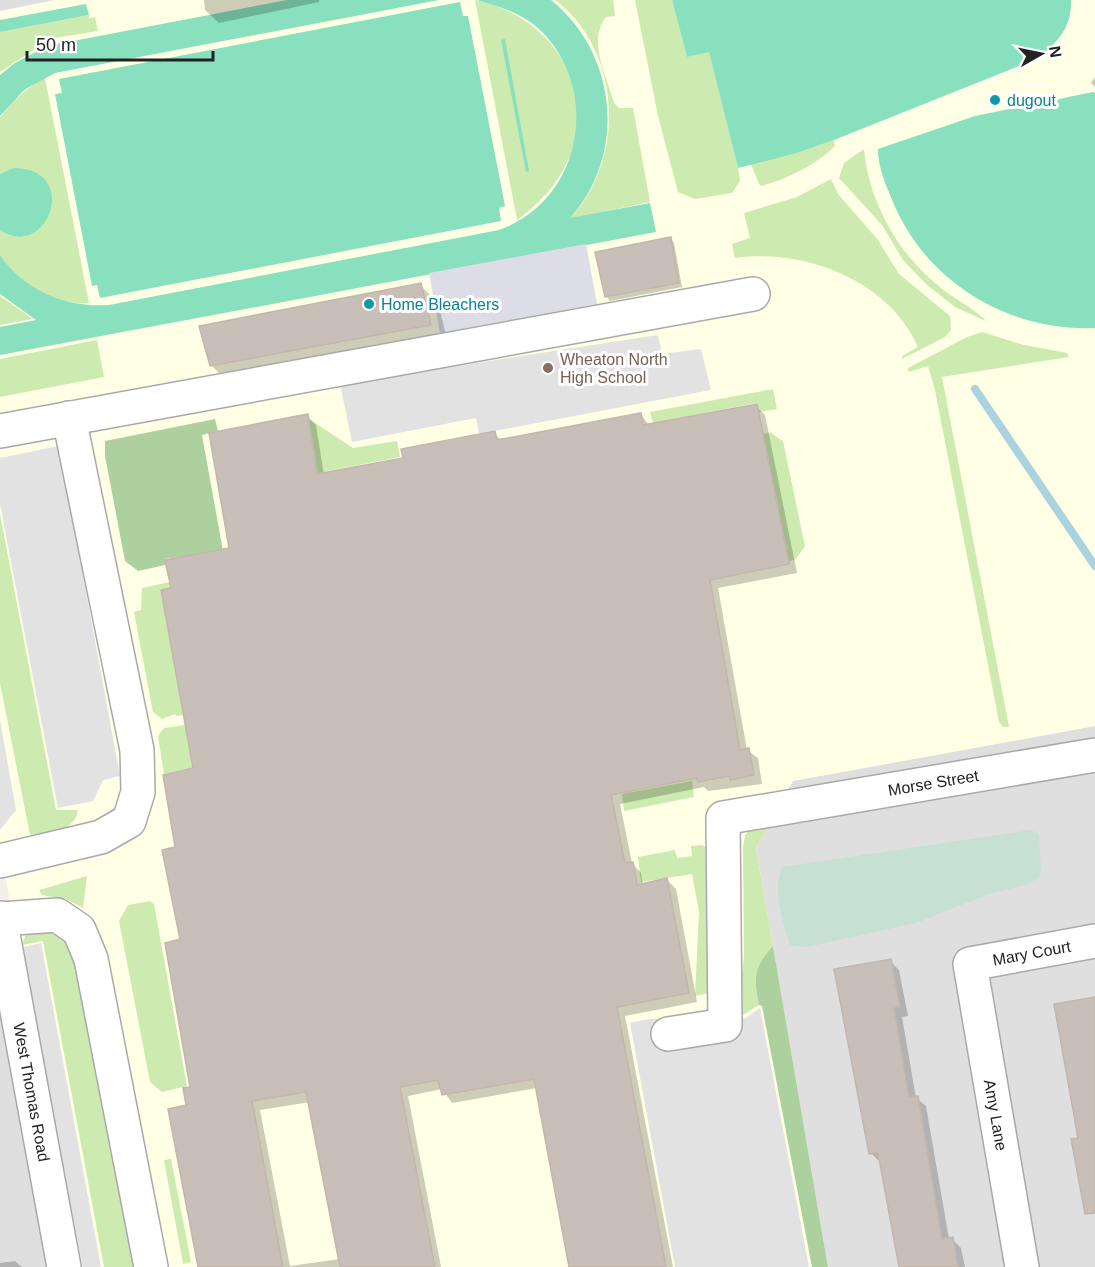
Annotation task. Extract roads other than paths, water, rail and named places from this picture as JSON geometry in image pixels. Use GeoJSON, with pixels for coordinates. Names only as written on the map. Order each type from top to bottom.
{"type":"FeatureCollection","features":[{"type":"Feature","properties":{"kind":"street"},"geometry":{"type":"LineString","coordinates":[[0,431],[753,294]]}},
{"type":"Feature","properties":{"kind":"street"},"geometry":{"type":"LineString","coordinates":[[0,861],[101,837],[129,821],[138,792],[137,750],[69,418]]}},
{"type":"Feature","properties":{"kind":"street","name":"Morse Street"},"geometry":{"type":"LineString","coordinates":[[668,1034],[725,1025],[723,818],[1095,755]]}},
{"type":"Feature","properties":{"kind":"street"},"geometry":{"type":"LineString","coordinates":[[0,919],[57,915],[79,930],[91,959],[151,1267]]}},
{"type":"Feature","properties":{"kind":"street","name":"West Thomas Road"},"geometry":{"type":"LineString","coordinates":[[0,919],[64,1267]]}},
{"type":"Feature","properties":{"kind":"street","name":"Mary Court"},"geometry":{"type":"LineString","coordinates":[[970,964],[1095,941]]}},
{"type":"Feature","properties":{"kind":"street","name":"Amy Lane"},"geometry":{"type":"LineString","coordinates":[[970,964],[1022,1267]]}},
{"type":"Feature","properties":{"kind":"waterway"},"geometry":{"type":"LineString","coordinates":[[975,389],[1095,566]]}},
{"type":"Feature","properties":{"kind":"place","name":"dugout"},"geometry":{"type":"Point","coordinates":[995,100]}},
{"type":"Feature","properties":{"kind":"place","name":"Home Bleachers"},"geometry":{"type":"Point","coordinates":[369,304]}},
{"type":"Feature","properties":{"kind":"place","name":"Wheaton North High School"},"geometry":{"type":"Point","coordinates":[548,368]}}]}
